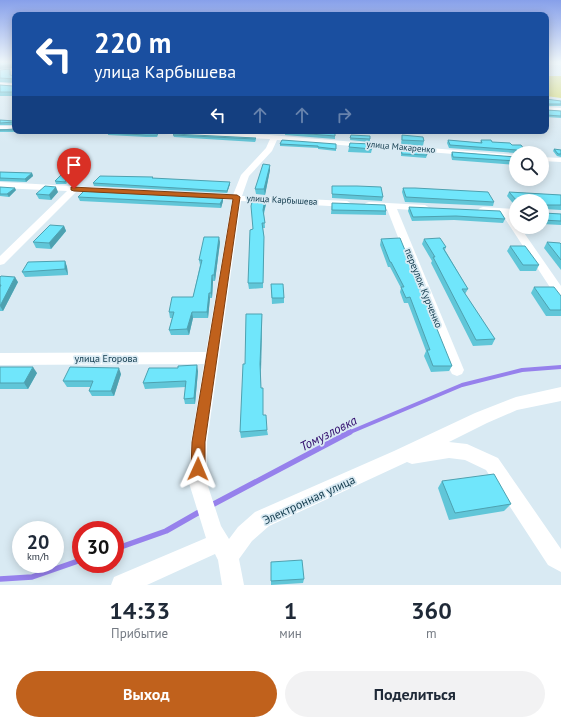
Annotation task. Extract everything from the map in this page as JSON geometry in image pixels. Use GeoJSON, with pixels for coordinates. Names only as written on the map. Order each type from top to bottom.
{"type":"FeatureCollection","features":[{"type":"Feature","properties":{"kind":"street"},"geometry":{"type":"LineString","coordinates":[[549,109],[561,110]]}},
{"type":"Feature","properties":{"kind":"street"},"geometry":{"type":"LineString","coordinates":[[0,128],[12,128]]}},
{"type":"Feature","properties":{"kind":"street","name":"улица Макаренко"},"geometry":{"type":"LineString","coordinates":[[208,134],[275,137],[509,155]]}},
{"type":"Feature","properties":{"kind":"street"},"geometry":{"type":"LineString","coordinates":[[233,585],[220,543],[198,483],[198,442],[237,197],[245,175],[268,149],[275,137]]}},
{"type":"Feature","properties":{"kind":"street"},"geometry":{"type":"LineString","coordinates":[[549,159],[561,160]]}},
{"type":"Feature","properties":{"kind":"street","name":"улица Карбышева"},"geometry":{"type":"LineString","coordinates":[[0,185],[437,208]]}},
{"type":"Feature","properties":{"kind":"street"},"geometry":{"type":"LineString","coordinates":[[0,262],[74,189]]}},
{"type":"Feature","properties":{"kind":"street","name":"переулок Курченко"},"geometry":{"type":"LineString","coordinates":[[391,206],[457,370]]}},
{"type":"Feature","properties":{"kind":"street"},"geometry":{"type":"LineString","coordinates":[[475,210],[509,212]]}},
{"type":"Feature","properties":{"kind":"street"},"geometry":{"type":"LineString","coordinates":[[524,234],[561,295]]}},
{"type":"Feature","properties":{"kind":"street","name":"улица Егорова"},"geometry":{"type":"LineString","coordinates":[[0,359],[212,358]]}},
{"type":"Feature","properties":{"kind":"street","name":"Электронная улица"},"geometry":{"type":"LineString","coordinates":[[220,543],[245,534],[262,519],[400,457],[488,415],[516,404],[561,394]]}},
{"type":"Feature","properties":{"kind":"street","name":"Электронная улица"},"geometry":{"type":"LineString","coordinates":[[400,457],[449,450],[467,452],[492,464],[555,558],[561,562]]}},
{"type":"Feature","properties":{"kind":"street"},"geometry":{"type":"LineString","coordinates":[[122,585],[220,543]]}},
{"type":"Feature","properties":{"kind":"shaded area"},"geometry":{"type":"Polygon","coordinates":[[[549,89],[561,89],[561,98],[549,96],[549,89]]]}},
{"type":"Feature","properties":{"kind":"building"},"geometry":{"type":"Polygon","coordinates":[[[0,89],[12,89],[12,92],[0,92],[0,89]]]}},
{"type":"Feature","properties":{"kind":"building"},"geometry":{"type":"Polygon","coordinates":[[[549,99],[561,101],[561,104],[549,104],[549,99]]]}},
{"type":"Feature","properties":{"kind":"building"},"geometry":{"type":"Polygon","coordinates":[[[549,110],[561,111],[561,116],[549,115],[549,110]]]}},
{"type":"Feature","properties":{"kind":"building"},"geometry":{"type":"Polygon","coordinates":[[[0,120],[12,121],[12,122],[0,123],[0,120]]]}},
{"type":"Feature","properties":{"kind":"building"},"geometry":{"type":"Polygon","coordinates":[[[127,134],[158,134],[146,135],[127,134]]]}},
{"type":"Feature","properties":{"kind":"building"},"geometry":{"type":"Polygon","coordinates":[[[174,134],[256,138],[173,135],[174,134]]]}},
{"type":"Feature","properties":{"kind":"building"},"geometry":{"type":"Polygon","coordinates":[[[310,134],[335,134],[335,136],[310,134]]]}},
{"type":"Feature","properties":{"kind":"building"},"geometry":{"type":"Polygon","coordinates":[[[351,135],[370,136],[370,139],[350,138],[351,135]]]}},
{"type":"Feature","properties":{"kind":"building"},"geometry":{"type":"Polygon","coordinates":[[[402,135],[423,137],[424,141],[402,140],[402,135]]]}},
{"type":"Feature","properties":{"kind":"building"},"geometry":{"type":"Polygon","coordinates":[[[282,140],[336,144],[336,149],[318,146],[280,144],[282,140]]]}},
{"type":"Feature","properties":{"kind":"building"},"geometry":{"type":"Polygon","coordinates":[[[448,140],[482,143],[481,140],[491,140],[492,142],[510,143],[512,145],[522,146],[509,146],[509,149],[450,145],[448,140]]]}},
{"type":"Feature","properties":{"kind":"building"},"geometry":{"type":"Polygon","coordinates":[[[350,143],[371,144],[372,149],[349,147],[350,143]]]}},
{"type":"Feature","properties":{"kind":"building"},"geometry":{"type":"Polygon","coordinates":[[[401,149],[426,151],[427,155],[402,154],[401,149]]]}},
{"type":"Feature","properties":{"kind":"building"},"geometry":{"type":"Polygon","coordinates":[[[554,149],[561,150],[561,154],[558,154],[554,149]]]}},
{"type":"Feature","properties":{"kind":"building"},"geometry":{"type":"Polygon","coordinates":[[[452,152],[509,156],[509,161],[453,157],[452,152]]]}},
{"type":"Feature","properties":{"kind":"building"},"geometry":{"type":"Polygon","coordinates":[[[263,164],[270,165],[264,189],[255,189],[263,164]]]}},
{"type":"Feature","properties":{"kind":"building"},"geometry":{"type":"Polygon","coordinates":[[[0,172],[32,173],[25,179],[0,178],[0,172]]]}},
{"type":"Feature","properties":{"kind":"building"},"geometry":{"type":"Polygon","coordinates":[[[61,175],[66,180],[65,182],[55,181],[61,175]]]}},
{"type":"Feature","properties":{"kind":"building"},"geometry":{"type":"Polygon","coordinates":[[[100,176],[153,177],[152,178],[230,182],[227,191],[93,183],[100,176]]]}},
{"type":"Feature","properties":{"kind":"building"},"geometry":{"type":"Polygon","coordinates":[[[45,186],[56,187],[49,195],[36,194],[45,186]]]}},
{"type":"Feature","properties":{"kind":"building"},"geometry":{"type":"Polygon","coordinates":[[[332,186],[381,187],[383,197],[332,194],[332,186]]]}},
{"type":"Feature","properties":{"kind":"building"},"geometry":{"type":"Polygon","coordinates":[[[0,187],[15,188],[7,194],[0,194],[0,187]]]}},
{"type":"Feature","properties":{"kind":"building"},"geometry":{"type":"Polygon","coordinates":[[[403,188],[488,192],[494,202],[406,197],[403,188]]]}},
{"type":"Feature","properties":{"kind":"building"},"geometry":{"type":"Polygon","coordinates":[[[85,190],[223,198],[220,204],[78,197],[85,190]]]}},
{"type":"Feature","properties":{"kind":"building"},"geometry":{"type":"Polygon","coordinates":[[[509,192],[544,194],[511,194],[509,192]]]}},
{"type":"Feature","properties":{"kind":"building"},"geometry":{"type":"Polygon","coordinates":[[[549,194],[561,195],[561,205],[549,205],[549,194]]]}},
{"type":"Feature","properties":{"kind":"building"},"geometry":{"type":"Polygon","coordinates":[[[253,198],[265,199],[263,210],[265,223],[262,223],[264,237],[263,283],[248,283],[250,230],[253,229],[251,206],[253,198]]]}},
{"type":"Feature","properties":{"kind":"building"},"geometry":{"type":"Polygon","coordinates":[[[332,203],[385,205],[386,211],[332,210],[332,203]]]}},
{"type":"Feature","properties":{"kind":"building"},"geometry":{"type":"Polygon","coordinates":[[[409,207],[500,211],[505,219],[456,216],[413,217],[409,207]]]}},
{"type":"Feature","properties":{"kind":"building"},"geometry":{"type":"Polygon","coordinates":[[[549,213],[561,214],[561,221],[549,220],[549,213]]]}},
{"type":"Feature","properties":{"kind":"building"},"geometry":{"type":"Polygon","coordinates":[[[50,225],[64,226],[49,243],[33,242],[50,225]]]}},
{"type":"Feature","properties":{"kind":"building"},"geometry":{"type":"Polygon","coordinates":[[[204,237],[219,237],[207,312],[192,312],[187,329],[169,330],[174,312],[169,312],[172,297],[193,297],[202,260],[199,260],[204,237]]]}},
{"type":"Feature","properties":{"kind":"building"},"geometry":{"type":"Polygon","coordinates":[[[400,238],[452,366],[433,366],[427,350],[430,350],[410,297],[406,298],[401,287],[404,287],[390,262],[381,239],[400,238]]]}},
{"type":"Feature","properties":{"kind":"building"},"geometry":{"type":"Polygon","coordinates":[[[440,238],[446,247],[443,248],[468,289],[462,289],[495,339],[476,340],[433,257],[435,257],[424,239],[440,238]]]}},
{"type":"Feature","properties":{"kind":"building"},"geometry":{"type":"Polygon","coordinates":[[[547,242],[561,244],[561,260],[547,242]]]}},
{"type":"Feature","properties":{"kind":"building"},"geometry":{"type":"Polygon","coordinates":[[[510,246],[525,246],[539,265],[523,265],[510,246]]]}},
{"type":"Feature","properties":{"kind":"building"},"geometry":{"type":"Polygon","coordinates":[[[65,261],[65,269],[22,272],[28,262],[65,261]]]}},
{"type":"Feature","properties":{"kind":"building"},"geometry":{"type":"Polygon","coordinates":[[[0,277],[15,277],[0,306],[0,277]]]}},
{"type":"Feature","properties":{"kind":"building"},"geometry":{"type":"Polygon","coordinates":[[[271,284],[283,284],[284,298],[272,298],[271,284]]]}},
{"type":"Feature","properties":{"kind":"building"},"geometry":{"type":"Polygon","coordinates":[[[534,287],[554,287],[561,296],[561,310],[550,310],[534,287]]]}},
{"type":"Feature","properties":{"kind":"building"},"geometry":{"type":"Polygon","coordinates":[[[246,314],[262,314],[260,364],[261,388],[263,388],[263,415],[266,415],[267,430],[240,432],[243,364],[245,364],[246,314]]]}},
{"type":"Feature","properties":{"kind":"building"},"geometry":{"type":"Polygon","coordinates":[[[197,365],[194,398],[184,399],[186,381],[143,383],[149,368],[178,368],[178,366],[197,365]]]}},
{"type":"Feature","properties":{"kind":"building"},"geometry":{"type":"Polygon","coordinates":[[[0,367],[33,367],[24,383],[0,383],[0,367]]]}},
{"type":"Feature","properties":{"kind":"building"},"geometry":{"type":"Polygon","coordinates":[[[70,367],[119,368],[111,391],[89,391],[93,381],[63,381],[70,367]]]}},
{"type":"Feature","properties":{"kind":"building"},"geometry":{"type":"Polygon","coordinates":[[[494,474],[511,504],[455,513],[442,481],[494,474]]]}},
{"type":"Feature","properties":{"kind":"building"},"geometry":{"type":"Polygon","coordinates":[[[302,560],[304,579],[271,581],[271,562],[302,560]]]}},
{"type":"Feature","properties":{"kind":"waterway","name":"Томузловка"},"geometry":{"type":"LineString","coordinates":[[349,433],[462,385],[522,370],[561,367]]}},
{"type":"Feature","properties":{"kind":"waterway","name":"Томузловка"},"geometry":{"type":"LineString","coordinates":[[210,506],[349,433]]}},
{"type":"Feature","properties":{"kind":"waterway","name":"Томузловка"},"geometry":{"type":"LineString","coordinates":[[124,546],[166,531],[201,511]]}},
{"type":"Feature","properties":{"kind":"waterway","name":"Томузловка"},"geometry":{"type":"LineString","coordinates":[[0,579],[32,577],[72,563]]}},
{"type":"Feature","properties":{"kind":"route"},"geometry":{"type":"LineString","coordinates":[[74,189],[237,197],[198,442],[198,469]]}}]}
